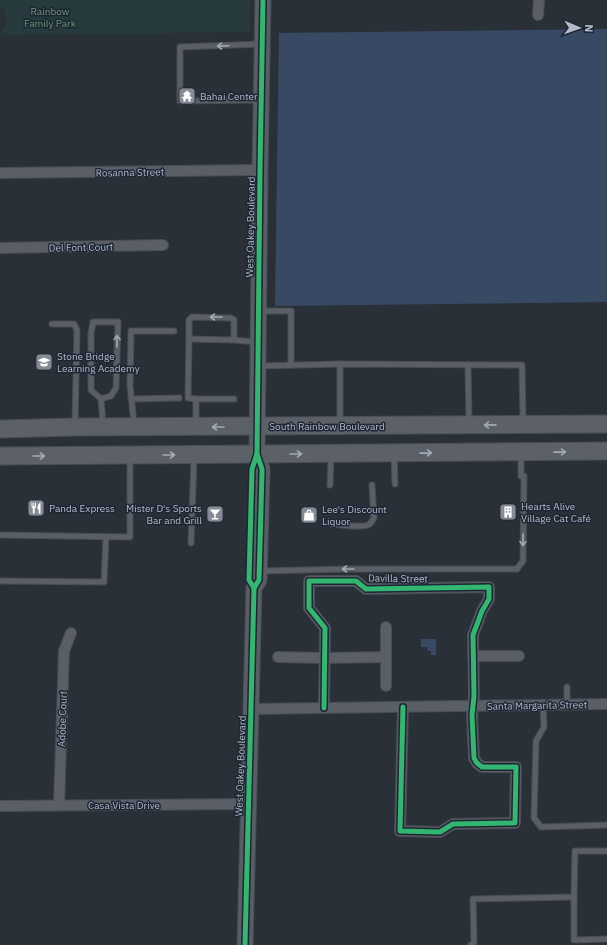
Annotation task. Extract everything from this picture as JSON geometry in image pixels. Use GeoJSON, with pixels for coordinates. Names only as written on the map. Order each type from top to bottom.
{"type":"FeatureCollection","features":[{"type":"Feature","properties":{"kind":"main road","name":"West Oakey Boulevard"},"geometry":{"type":"LineString","coordinates":[[254,588],[249,580],[252,469],[257,454],[263,0]]}},
{"type":"Feature","properties":{"kind":"main road"},"geometry":{"type":"LineString","coordinates":[[542,452],[543,424]]}},
{"type":"Feature","properties":{"kind":"main road","name":"South Rainbow Boulevard"},"geometry":{"type":"LineString","coordinates":[[0,429],[75,427],[607,424]]}},
{"type":"Feature","properties":{"kind":"main road"},"geometry":{"type":"LineString","coordinates":[[521,452],[523,425]]}},
{"type":"Feature","properties":{"kind":"main road"},"geometry":{"type":"LineString","coordinates":[[0,456],[607,451]]}},
{"type":"Feature","properties":{"kind":"main road","name":"West Oakey Boulevard"},"geometry":{"type":"LineString","coordinates":[[245,945],[254,588],[259,580],[262,469],[257,454]]}},
{"type":"Feature","properties":{"kind":"street"},"geometry":{"type":"LineString","coordinates":[[538,15],[539,0]]}},
{"type":"Feature","properties":{"kind":"street","name":"Rosanna Street"},"geometry":{"type":"LineString","coordinates":[[0,173],[260,170]]}},
{"type":"Feature","properties":{"kind":"street","name":"Del Font Court"},"geometry":{"type":"LineString","coordinates":[[0,248],[163,246]]}},
{"type":"Feature","properties":{"kind":"street","name":"Davilla Street"},"geometry":{"type":"LineString","coordinates":[[325,658],[325,628],[309,608],[309,581],[356,581],[366,589],[489,587],[489,599],[473,635],[473,656]]}},
{"type":"Feature","properties":{"kind":"street"},"geometry":{"type":"LineString","coordinates":[[386,627],[386,686]]}},
{"type":"Feature","properties":{"kind":"street","name":"Adobe Court"},"geometry":{"type":"LineString","coordinates":[[59,805],[64,651],[71,633]]}},
{"type":"Feature","properties":{"kind":"street"},"geometry":{"type":"LineString","coordinates":[[403,707],[400,831],[440,832],[453,824],[515,823],[516,767],[482,767],[476,763],[474,758],[472,715],[474,706],[473,656],[519,656]]}},
{"type":"Feature","properties":{"kind":"street"},"geometry":{"type":"LineString","coordinates":[[278,658],[386,657]]}},
{"type":"Feature","properties":{"kind":"street"},"geometry":{"type":"LineString","coordinates":[[324,708],[325,658]]}},
{"type":"Feature","properties":{"kind":"street","name":"Santa Margarita Street"},"geometry":{"type":"LineString","coordinates":[[251,709],[607,704]]}},
{"type":"Feature","properties":{"kind":"street","name":"Casa Vista Drive"},"geometry":{"type":"LineString","coordinates":[[0,806],[248,804]]}},
{"type":"Feature","properties":{"kind":"lane"},"geometry":{"type":"LineString","coordinates":[[261,100],[180,101],[180,47],[262,44]]}},
{"type":"Feature","properties":{"kind":"lane"},"geometry":{"type":"LineString","coordinates":[[258,311],[291,311],[291,365]]}},
{"type":"Feature","properties":{"kind":"lane"},"geometry":{"type":"LineString","coordinates":[[234,340],[234,320],[231,318],[192,317],[189,320],[188,398],[234,399]]}},
{"type":"Feature","properties":{"kind":"lane"},"geometry":{"type":"LineString","coordinates":[[102,399],[111,396],[116,388],[118,322],[94,322],[91,334],[91,390],[102,399],[103,427]]}},
{"type":"Feature","properties":{"kind":"lane"},"geometry":{"type":"LineString","coordinates":[[52,324],[74,324],[77,330],[75,427]]}},
{"type":"Feature","properties":{"kind":"lane"},"geometry":{"type":"LineString","coordinates":[[134,427],[130,385],[131,331],[174,330]]}},
{"type":"Feature","properties":{"kind":"lane"},"geometry":{"type":"LineString","coordinates":[[189,339],[258,342]]}},
{"type":"Feature","properties":{"kind":"lane"},"geometry":{"type":"LineString","coordinates":[[340,364],[340,426]]}},
{"type":"Feature","properties":{"kind":"lane"},"geometry":{"type":"LineString","coordinates":[[257,366],[340,364],[522,365],[523,425]]}},
{"type":"Feature","properties":{"kind":"lane"},"geometry":{"type":"LineString","coordinates":[[468,365],[469,425]]}},
{"type":"Feature","properties":{"kind":"lane"},"geometry":{"type":"LineString","coordinates":[[131,399],[179,398]]}},
{"type":"Feature","properties":{"kind":"lane"},"geometry":{"type":"LineString","coordinates":[[196,399],[196,427]]}},
{"type":"Feature","properties":{"kind":"lane"},"geometry":{"type":"LineString","coordinates":[[259,571],[347,569],[517,569],[523,561],[524,476],[521,476],[521,452]]}},
{"type":"Feature","properties":{"kind":"lane"},"geometry":{"type":"LineString","coordinates":[[394,453],[395,484]]}},
{"type":"Feature","properties":{"kind":"lane"},"geometry":{"type":"LineString","coordinates":[[330,485],[331,454]]}},
{"type":"Feature","properties":{"kind":"lane"},"geometry":{"type":"LineString","coordinates":[[0,535],[130,537],[130,455]]}},
{"type":"Feature","properties":{"kind":"lane"},"geometry":{"type":"LineString","coordinates":[[191,543],[194,455]]}},
{"type":"Feature","properties":{"kind":"lane"},"geometry":{"type":"LineString","coordinates":[[332,524],[343,526],[364,526],[372,522],[374,518],[372,484]]}},
{"type":"Feature","properties":{"kind":"lane"},"geometry":{"type":"LineString","coordinates":[[0,581],[104,582],[106,537]]}},
{"type":"Feature","properties":{"kind":"lane"},"geometry":{"type":"LineString","coordinates":[[567,687],[567,705]]}},
{"type":"Feature","properties":{"kind":"lane"},"geometry":{"type":"LineString","coordinates":[[543,705],[544,727],[536,741],[534,818],[541,827],[607,825]]}},
{"type":"Feature","properties":{"kind":"lane"},"geometry":{"type":"LineString","coordinates":[[606,945],[607,939],[574,940],[574,897],[575,851],[607,851]]}},
{"type":"Feature","properties":{"kind":"lane"},"geometry":{"type":"LineString","coordinates":[[471,945],[474,943],[473,899],[574,897]]}},
{"type":"Feature","properties":{"kind":"green space","name":"Rainbow Family Park"},"geometry":{"type":"Polygon","coordinates":[[[0,0],[250,0],[250,32],[0,35],[5,27],[6,18],[5,12],[0,5],[0,0]]]}},
{"type":"Feature","properties":{"kind":"water"},"geometry":{"type":"Polygon","coordinates":[[[607,29],[607,302],[275,306],[279,33],[607,29]]]}},
{"type":"Feature","properties":{"kind":"water"},"geometry":{"type":"Polygon","coordinates":[[[421,639],[436,639],[436,655],[431,655],[431,651],[428,651],[427,647],[421,647],[421,639]]]}},
{"type":"Feature","properties":{"kind":"cycle path"},"geometry":{"type":"LineString","coordinates":[[245,945],[254,588],[259,580],[262,473],[257,454],[263,0]]}},
{"type":"Feature","properties":{"kind":"cycle path"},"geometry":{"type":"LineString","coordinates":[[254,588],[249,580],[252,469],[257,454]]}},
{"type":"Feature","properties":{"kind":"cycle path"},"geometry":{"type":"LineString","coordinates":[[324,708],[325,628],[309,608],[309,581],[356,581],[366,589],[489,587],[489,599],[482,611],[473,635],[474,696],[472,715],[474,758],[482,767],[516,767],[515,823],[453,824],[440,832],[400,831],[403,707]]}},
{"type":"Feature","properties":{"kind":"place","name":"Bahai Center"},"geometry":{"type":"Point","coordinates":[187,96]}},
{"type":"Feature","properties":{"kind":"place","name":"Stone Bridge Learning Academy"},"geometry":{"type":"Point","coordinates":[44,362]}},
{"type":"Feature","properties":{"kind":"place","name":"Panda Express"},"geometry":{"type":"Point","coordinates":[36,508]}},
{"type":"Feature","properties":{"kind":"place","name":"Hearts Alive Village Cat Café"},"geometry":{"type":"Point","coordinates":[508,512]}},
{"type":"Feature","properties":{"kind":"place","name":"Mister D's Sports Bar and Grill"},"geometry":{"type":"Point","coordinates":[215,514]}},
{"type":"Feature","properties":{"kind":"place","name":"Lee's Discount Liquor"},"geometry":{"type":"Point","coordinates":[309,515]}}]}
